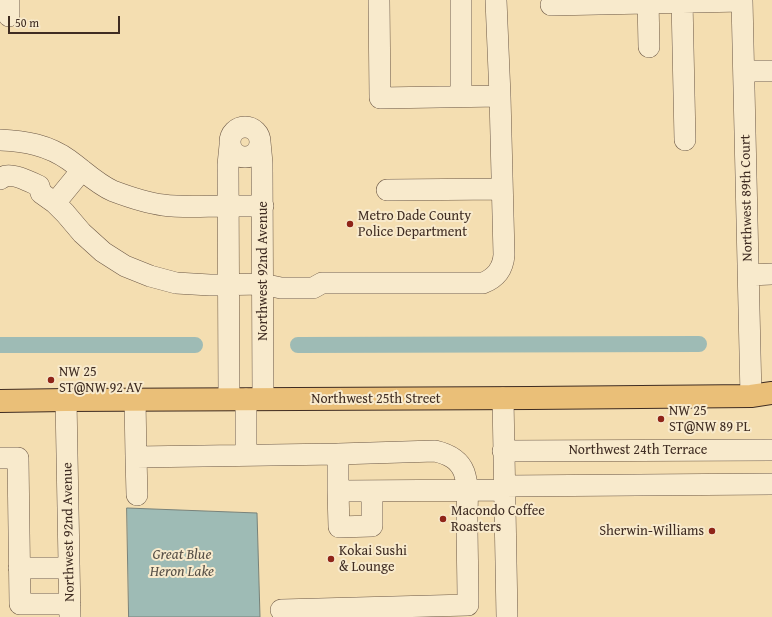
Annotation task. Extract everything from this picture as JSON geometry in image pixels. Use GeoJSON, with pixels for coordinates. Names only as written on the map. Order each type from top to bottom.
{"type":"FeatureCollection","features":[{"type":"Feature","properties":{"kind":"main road","name":"Northwest 25th Street"},"geometry":{"type":"LineString","coordinates":[[0,401],[762,395],[772,400]]}},
{"type":"Feature","properties":{"kind":"street"},"geometry":{"type":"LineString","coordinates":[[379,0],[380,98],[500,96]]}},
{"type":"Feature","properties":{"kind":"street"},"geometry":{"type":"LineString","coordinates":[[461,0],[461,96]]}},
{"type":"Feature","properties":{"kind":"street"},"geometry":{"type":"LineString","coordinates":[[0,179],[6,176],[24,180],[38,186],[48,198],[65,213],[82,233],[103,252],[125,266],[150,276],[176,283],[210,285],[262,284],[283,278],[315,278],[322,283],[478,283],[488,281],[494,278],[498,273],[504,259],[496,0]]}},
{"type":"Feature","properties":{"kind":"street"},"geometry":{"type":"LineString","coordinates":[[551,4],[648,1],[742,1]]}},
{"type":"Feature","properties":{"kind":"street"},"geometry":{"type":"LineString","coordinates":[[648,1],[649,47]]}},
{"type":"Feature","properties":{"kind":"street"},"geometry":{"type":"LineString","coordinates":[[682,1],[684,140]]}},
{"type":"Feature","properties":{"kind":"street","name":"Northwest 89th Court"},"geometry":{"type":"LineString","coordinates":[[742,1],[749,274],[762,395]]}},
{"type":"Feature","properties":{"kind":"street"},"geometry":{"type":"LineString","coordinates":[[744,71],[772,71]]}},
{"type":"Feature","properties":{"kind":"street"},"geometry":{"type":"LineString","coordinates":[[0,140],[28,143],[52,150],[69,160],[101,184],[112,190],[143,201],[180,207],[263,206]]}},
{"type":"Feature","properties":{"kind":"street","name":"Northwest 92nd Avenue"},"geometry":{"type":"LineString","coordinates":[[228,206],[228,165],[230,146],[235,154],[249,157],[257,151],[260,142],[263,206],[262,316],[246,399]]}},
{"type":"Feature","properties":{"kind":"street"},"geometry":{"type":"LineString","coordinates":[[48,198],[82,170]]}},
{"type":"Feature","properties":{"kind":"street"},"geometry":{"type":"LineString","coordinates":[[0,183],[1,185],[48,198]]}},
{"type":"Feature","properties":{"kind":"street"},"geometry":{"type":"LineString","coordinates":[[387,190],[502,190]]}},
{"type":"Feature","properties":{"kind":"street"},"geometry":{"type":"LineString","coordinates":[[228,206],[228,317],[246,399],[246,455]]}},
{"type":"Feature","properties":{"kind":"street"},"geometry":{"type":"LineString","coordinates":[[749,274],[772,274]]}},
{"type":"Feature","properties":{"kind":"street"},"geometry":{"type":"LineString","coordinates":[[228,317],[262,316]]}},
{"type":"Feature","properties":{"kind":"street"},"geometry":{"type":"LineString","coordinates":[[503,398],[507,617]]}},
{"type":"Feature","properties":{"kind":"street"},"geometry":{"type":"LineString","coordinates":[[135,399],[137,495]]}},
{"type":"Feature","properties":{"kind":"street","name":"Northwest 92nd Avenue"},"geometry":{"type":"LineString","coordinates":[[66,400],[70,611]]}},
{"type":"Feature","properties":{"kind":"street","name":"Northwest 24th Terrace"},"geometry":{"type":"LineString","coordinates":[[503,451],[772,450]]}},
{"type":"Feature","properties":{"kind":"street"},"geometry":{"type":"LineString","coordinates":[[136,456],[338,454],[435,451],[452,457],[459,464],[463,472],[466,490],[468,605],[281,610]]}},
{"type":"Feature","properties":{"kind":"street"},"geometry":{"type":"LineString","coordinates":[[338,454],[339,527],[372,526],[372,491]]}},
{"type":"Feature","properties":{"kind":"street"},"geometry":{"type":"LineString","coordinates":[[0,458],[18,458],[20,604],[70,611]]}},
{"type":"Feature","properties":{"kind":"street"},"geometry":{"type":"LineString","coordinates":[[338,491],[772,484]]}},
{"type":"Feature","properties":{"kind":"street"},"geometry":{"type":"LineString","coordinates":[[19,568],[69,568]]}},
{"type":"Feature","properties":{"kind":"water","name":"Great Blue Heron Lake"},"geometry":{"type":"Polygon","coordinates":[[[127,508],[257,513],[260,617],[129,617],[127,508]]]}},
{"type":"Feature","properties":{"kind":"waterway"},"geometry":{"type":"LineString","coordinates":[[298,345],[699,344]]}},
{"type":"Feature","properties":{"kind":"waterway"},"geometry":{"type":"LineString","coordinates":[[0,345],[195,345]]}},
{"type":"Feature","properties":{"kind":"place","name":"Metro Dade County Police Department"},"geometry":{"type":"Point","coordinates":[350,224]}},
{"type":"Feature","properties":{"kind":"place","name":"NW 25 ST@NW 92 AV"},"geometry":{"type":"Point","coordinates":[51,380]}},
{"type":"Feature","properties":{"kind":"place","name":"NW 25 ST@NW 89 PL"},"geometry":{"type":"Point","coordinates":[661,419]}},
{"type":"Feature","properties":{"kind":"place","name":"Macondo Coffee Roasters"},"geometry":{"type":"Point","coordinates":[443,519]}},
{"type":"Feature","properties":{"kind":"place","name":"Sherwin-Williams"},"geometry":{"type":"Point","coordinates":[712,531]}},
{"type":"Feature","properties":{"kind":"place","name":"Kokai Sushi & Lounge"},"geometry":{"type":"Point","coordinates":[331,559]}}]}
